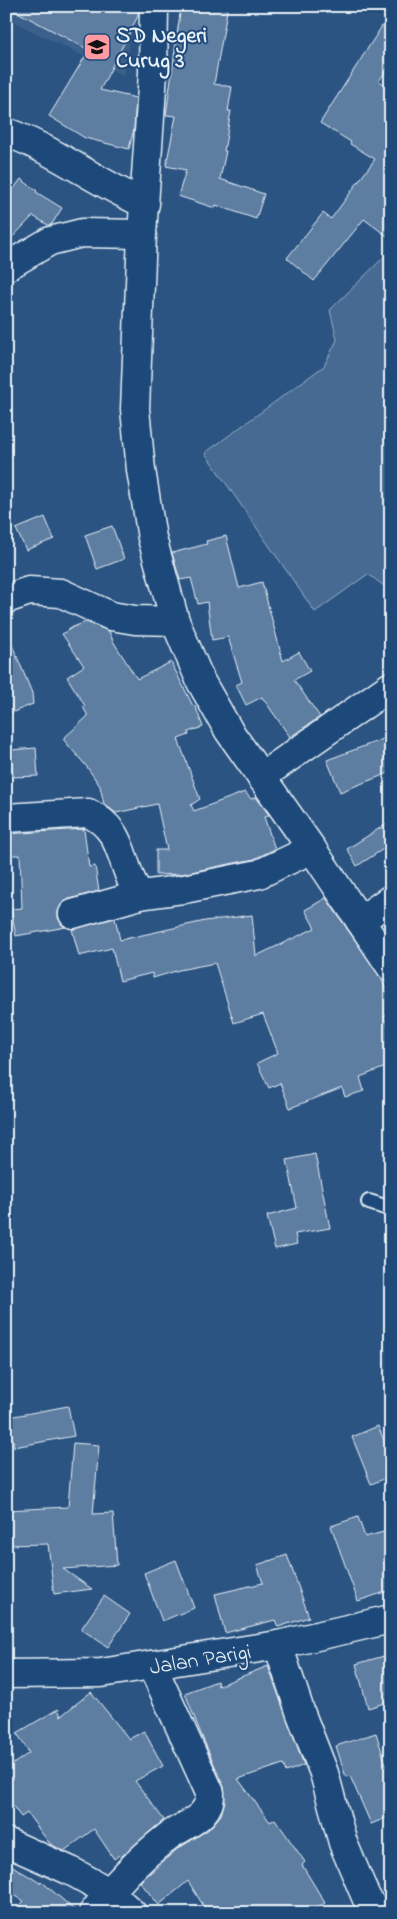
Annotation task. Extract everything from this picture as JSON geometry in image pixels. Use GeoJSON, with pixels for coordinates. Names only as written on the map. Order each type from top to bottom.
{"type":"FeatureCollection","features":[{"type":"Feature","properties":{"kind":"street"},"geometry":{"type":"LineString","coordinates":[[154,6],[153,73],[142,234],[135,409],[141,470],[152,538],[175,621],[201,682],[229,731],[312,849],[391,967]]}},
{"type":"Feature","properties":{"kind":"street"},"geometry":{"type":"LineString","coordinates":[[6,132],[39,146],[122,194],[145,204]]}},
{"type":"Feature","properties":{"kind":"street"},"geometry":{"type":"LineString","coordinates":[[6,268],[50,241],[82,233],[142,234]]}},
{"type":"Feature","properties":{"kind":"street"},"geometry":{"type":"LineString","coordinates":[[6,599],[29,591],[61,593],[111,616],[136,620],[175,621]]}},
{"type":"Feature","properties":{"kind":"street"},"geometry":{"type":"LineString","coordinates":[[261,777],[391,686]]}},
{"type":"Feature","properties":{"kind":"street"},"geometry":{"type":"LineString","coordinates":[[6,818],[88,813],[98,818],[107,824],[122,851],[130,878],[140,895]]}},
{"type":"Feature","properties":{"kind":"street"},"geometry":{"type":"LineString","coordinates":[[73,914],[140,895],[184,889],[259,874],[312,849]]}},
{"type":"Feature","properties":{"kind":"street"},"geometry":{"type":"LineString","coordinates":[[360,921],[391,899]]}},
{"type":"Feature","properties":{"kind":"street","name":"Jalan Parigi"},"geometry":{"type":"LineString","coordinates":[[6,1674],[101,1673],[278,1645],[391,1619]]}},
{"type":"Feature","properties":{"kind":"street"},"geometry":{"type":"LineString","coordinates":[[278,1645],[301,1714],[324,1773],[343,1843],[366,1897],[376,1913]]}},
{"type":"Feature","properties":{"kind":"street"},"geometry":{"type":"LineString","coordinates":[[101,1902],[152,1850],[168,1836],[201,1815],[210,1803],[210,1793],[152,1665]]}},
{"type":"Feature","properties":{"kind":"street"},"geometry":{"type":"LineString","coordinates":[[6,1842],[24,1848],[71,1872],[101,1902],[132,1913]]}},
{"type":"Feature","properties":{"kind":"lane"},"geometry":{"type":"LineString","coordinates":[[369,1202],[391,1209]]}},
{"type":"Feature","properties":{"kind":"shaded area","name":"SD Negeri Curug 3"},"geometry":{"type":"Polygon","coordinates":[[[6,6],[136,6],[124,76],[6,18],[6,6]]]}},
{"type":"Feature","properties":{"kind":"shaded area"},"geometry":{"type":"Polygon","coordinates":[[[391,250],[391,591],[368,574],[315,612],[205,453],[324,366],[337,340],[330,310],[391,250]]]}},
{"type":"Feature","properties":{"kind":"building"},"geometry":{"type":"Polygon","coordinates":[[[6,6],[138,6],[138,16],[100,90],[136,98],[134,129],[129,149],[85,138],[49,116],[89,50],[6,6]]]}},
{"type":"Feature","properties":{"kind":"building"},"geometry":{"type":"Polygon","coordinates":[[[181,6],[228,6],[214,84],[232,87],[228,111],[231,111],[224,151],[226,151],[220,179],[264,194],[256,219],[216,205],[215,208],[178,196],[186,170],[166,166],[176,116],[166,115],[181,6]]]}},
{"type":"Feature","properties":{"kind":"building"},"geometry":{"type":"Polygon","coordinates":[[[391,12],[391,63],[379,81],[391,88],[391,239],[364,219],[314,281],[287,258],[323,213],[331,219],[375,159],[320,123],[391,12]]]}},
{"type":"Feature","properties":{"kind":"building"},"geometry":{"type":"Polygon","coordinates":[[[21,179],[36,192],[62,208],[52,224],[48,225],[33,216],[6,244],[6,199],[21,179]]]}},
{"type":"Feature","properties":{"kind":"building"},"geometry":{"type":"Polygon","coordinates":[[[45,517],[54,539],[26,550],[16,529],[45,517]]]}},
{"type":"Feature","properties":{"kind":"building"},"geometry":{"type":"Polygon","coordinates":[[[112,526],[124,559],[97,569],[85,535],[112,526]]]}},
{"type":"Feature","properties":{"kind":"building"},"geometry":{"type":"Polygon","coordinates":[[[226,536],[239,588],[262,582],[283,661],[299,652],[310,671],[294,680],[320,717],[290,737],[262,697],[246,705],[236,685],[242,682],[228,637],[212,640],[207,602],[198,604],[191,578],[180,580],[172,553],[207,544],[206,541],[226,536]]]}},
{"type":"Feature","properties":{"kind":"building"},"geometry":{"type":"Polygon","coordinates":[[[86,622],[109,631],[113,641],[137,679],[171,662],[193,706],[195,705],[203,727],[188,732],[189,735],[178,739],[200,799],[191,805],[194,811],[245,792],[251,799],[256,797],[269,815],[264,817],[275,849],[254,859],[181,874],[156,875],[156,850],[167,850],[157,804],[116,813],[104,804],[100,786],[87,767],[63,739],[88,716],[83,707],[85,706],[67,677],[84,666],[62,634],[86,622]]]}},
{"type":"Feature","properties":{"kind":"building"},"geometry":{"type":"Polygon","coordinates":[[[6,630],[32,693],[33,704],[6,715],[6,630]]]}},
{"type":"Feature","properties":{"kind":"building"},"geometry":{"type":"Polygon","coordinates":[[[391,736],[391,772],[340,792],[327,760],[391,736]]]}},
{"type":"Feature","properties":{"kind":"building"},"geometry":{"type":"Polygon","coordinates":[[[36,748],[38,776],[13,777],[11,750],[36,748]]]}},
{"type":"Feature","properties":{"kind":"building"},"geometry":{"type":"Polygon","coordinates":[[[391,821],[391,844],[357,866],[347,849],[391,821]]]}},
{"type":"Feature","properties":{"kind":"building"},"geometry":{"type":"Polygon","coordinates":[[[84,829],[89,867],[95,866],[99,891],[69,899],[62,904],[58,911],[58,918],[62,925],[66,927],[16,936],[11,909],[22,908],[20,855],[6,855],[6,834],[84,829]]]}},
{"type":"Feature","properties":{"kind":"building"},"geometry":{"type":"Polygon","coordinates":[[[326,898],[381,978],[391,1001],[391,1014],[384,1016],[391,1034],[391,1065],[360,1077],[364,1091],[345,1097],[342,1088],[290,1108],[280,1083],[269,1088],[257,1063],[278,1053],[263,1014],[234,1023],[215,963],[179,970],[153,978],[152,973],[120,981],[112,948],[79,956],[72,929],[115,918],[120,940],[205,921],[252,915],[256,956],[315,928],[305,910],[326,898]]]}},
{"type":"Feature","properties":{"kind":"building"},"geometry":{"type":"Polygon","coordinates":[[[315,1154],[330,1228],[295,1234],[297,1244],[275,1249],[267,1216],[297,1208],[287,1160],[315,1154]]]}},
{"type":"Feature","properties":{"kind":"building"},"geometry":{"type":"Polygon","coordinates":[[[68,1406],[74,1436],[14,1447],[9,1417],[68,1406]]]}},
{"type":"Feature","properties":{"kind":"building"},"geometry":{"type":"Polygon","coordinates":[[[378,1426],[391,1457],[391,1476],[371,1484],[352,1437],[378,1426]]]}},
{"type":"Feature","properties":{"kind":"building"},"geometry":{"type":"Polygon","coordinates":[[[73,1443],[99,1445],[93,1514],[113,1513],[117,1565],[63,1569],[92,1589],[54,1594],[48,1544],[6,1545],[6,1510],[68,1507],[73,1443]]]}},
{"type":"Feature","properties":{"kind":"building"},"geometry":{"type":"Polygon","coordinates":[[[358,1517],[365,1537],[391,1530],[391,1590],[358,1601],[331,1526],[358,1517]]]}},
{"type":"Feature","properties":{"kind":"building"},"geometry":{"type":"Polygon","coordinates":[[[287,1555],[309,1617],[278,1627],[275,1620],[225,1633],[215,1594],[263,1583],[257,1565],[287,1555]]]}},
{"type":"Feature","properties":{"kind":"building"},"geometry":{"type":"Polygon","coordinates":[[[176,1560],[194,1608],[162,1621],[144,1573],[176,1560]]]}},
{"type":"Feature","properties":{"kind":"building"},"geometry":{"type":"Polygon","coordinates":[[[104,1596],[130,1614],[108,1647],[81,1629],[104,1596]]]}},
{"type":"Feature","properties":{"kind":"building"},"geometry":{"type":"Polygon","coordinates":[[[391,1654],[391,1701],[368,1708],[356,1664],[391,1654]]]}},
{"type":"Feature","properties":{"kind":"building"},"geometry":{"type":"Polygon","coordinates":[[[268,1666],[304,1765],[286,1772],[283,1764],[238,1779],[270,1822],[275,1819],[305,1862],[302,1865],[325,1903],[308,1913],[208,1913],[188,1881],[159,1905],[140,1882],[176,1850],[209,1829],[221,1815],[225,1801],[224,1787],[185,1693],[217,1681],[218,1686],[268,1666]]]}},
{"type":"Feature","properties":{"kind":"building"},"geometry":{"type":"Polygon","coordinates":[[[91,1692],[129,1739],[144,1731],[163,1766],[135,1781],[164,1820],[121,1857],[119,1855],[114,1859],[94,1829],[64,1851],[50,1844],[27,1813],[21,1817],[6,1797],[6,1769],[29,1753],[17,1733],[58,1709],[61,1716],[91,1692]]]}},
{"type":"Feature","properties":{"kind":"building"},"geometry":{"type":"Polygon","coordinates":[[[376,1733],[391,1780],[391,1816],[371,1824],[350,1776],[346,1777],[336,1746],[376,1733]]]}},
{"type":"Feature","properties":{"kind":"building"},"geometry":{"type":"Polygon","coordinates":[[[6,1862],[40,1883],[41,1881],[78,1913],[13,1913],[24,1901],[6,1890],[6,1862]]]}},
{"type":"Feature","properties":{"kind":"place","name":"SD Negeri Curug 3"},"geometry":{"type":"Point","coordinates":[97,47]}}]}
